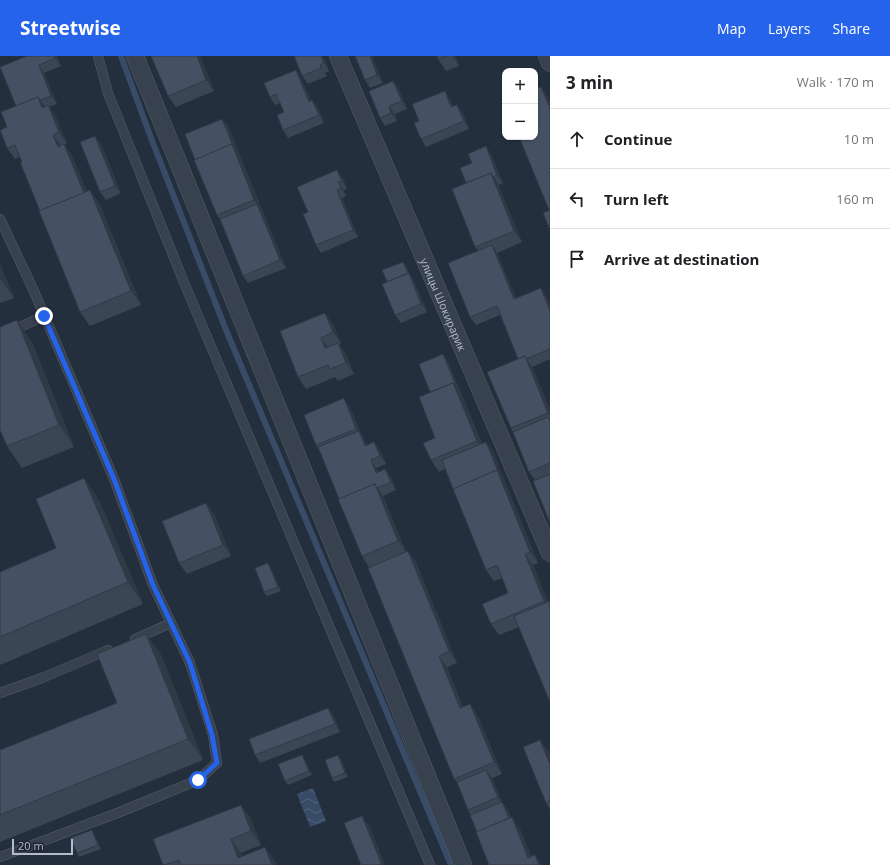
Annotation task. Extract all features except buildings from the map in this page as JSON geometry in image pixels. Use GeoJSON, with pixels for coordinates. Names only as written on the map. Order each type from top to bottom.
{"type":"FeatureCollection","features":[{"type":"Feature","properties":{"kind":"street"},"geometry":{"type":"LineString","coordinates":[[135,56],[463,865]]}},
{"type":"Feature","properties":{"kind":"street","name":"улицы Шокирарик"},"geometry":{"type":"LineString","coordinates":[[338,56],[550,553]]}},
{"type":"Feature","properties":{"kind":"street"},"geometry":{"type":"LineString","coordinates":[[547,56],[550,63]]}},
{"type":"Feature","properties":{"kind":"lane"},"geometry":{"type":"LineString","coordinates":[[98,56],[108,93],[185,285],[430,865]]}},
{"type":"Feature","properties":{"kind":"lane"},"geometry":{"type":"LineString","coordinates":[[0,218],[114,479],[153,585],[190,663],[212,735],[217,763],[198,780],[113,815],[0,857]]}},
{"type":"Feature","properties":{"kind":"lane"},"geometry":{"type":"LineString","coordinates":[[0,336],[44,316]]}},
{"type":"Feature","properties":{"kind":"lane"},"geometry":{"type":"LineString","coordinates":[[128,641],[171,623]]}},
{"type":"Feature","properties":{"kind":"lane"},"geometry":{"type":"LineString","coordinates":[[0,693],[42,678],[114,648]]}},
{"type":"Feature","properties":{"kind":"water"},"geometry":{"type":"Polygon","coordinates":[[[313,788],[326,821],[310,827],[297,794],[313,788]]]}},
{"type":"Feature","properties":{"kind":"waterway"},"geometry":{"type":"LineString","coordinates":[[121,56],[151,138],[226,330],[451,865]]}},
{"type":"Feature","properties":{"kind":"route"},"geometry":{"type":"LineString","coordinates":[[44,316],[114,479],[153,585],[190,663],[212,735],[217,763],[198,780]]}}]}
